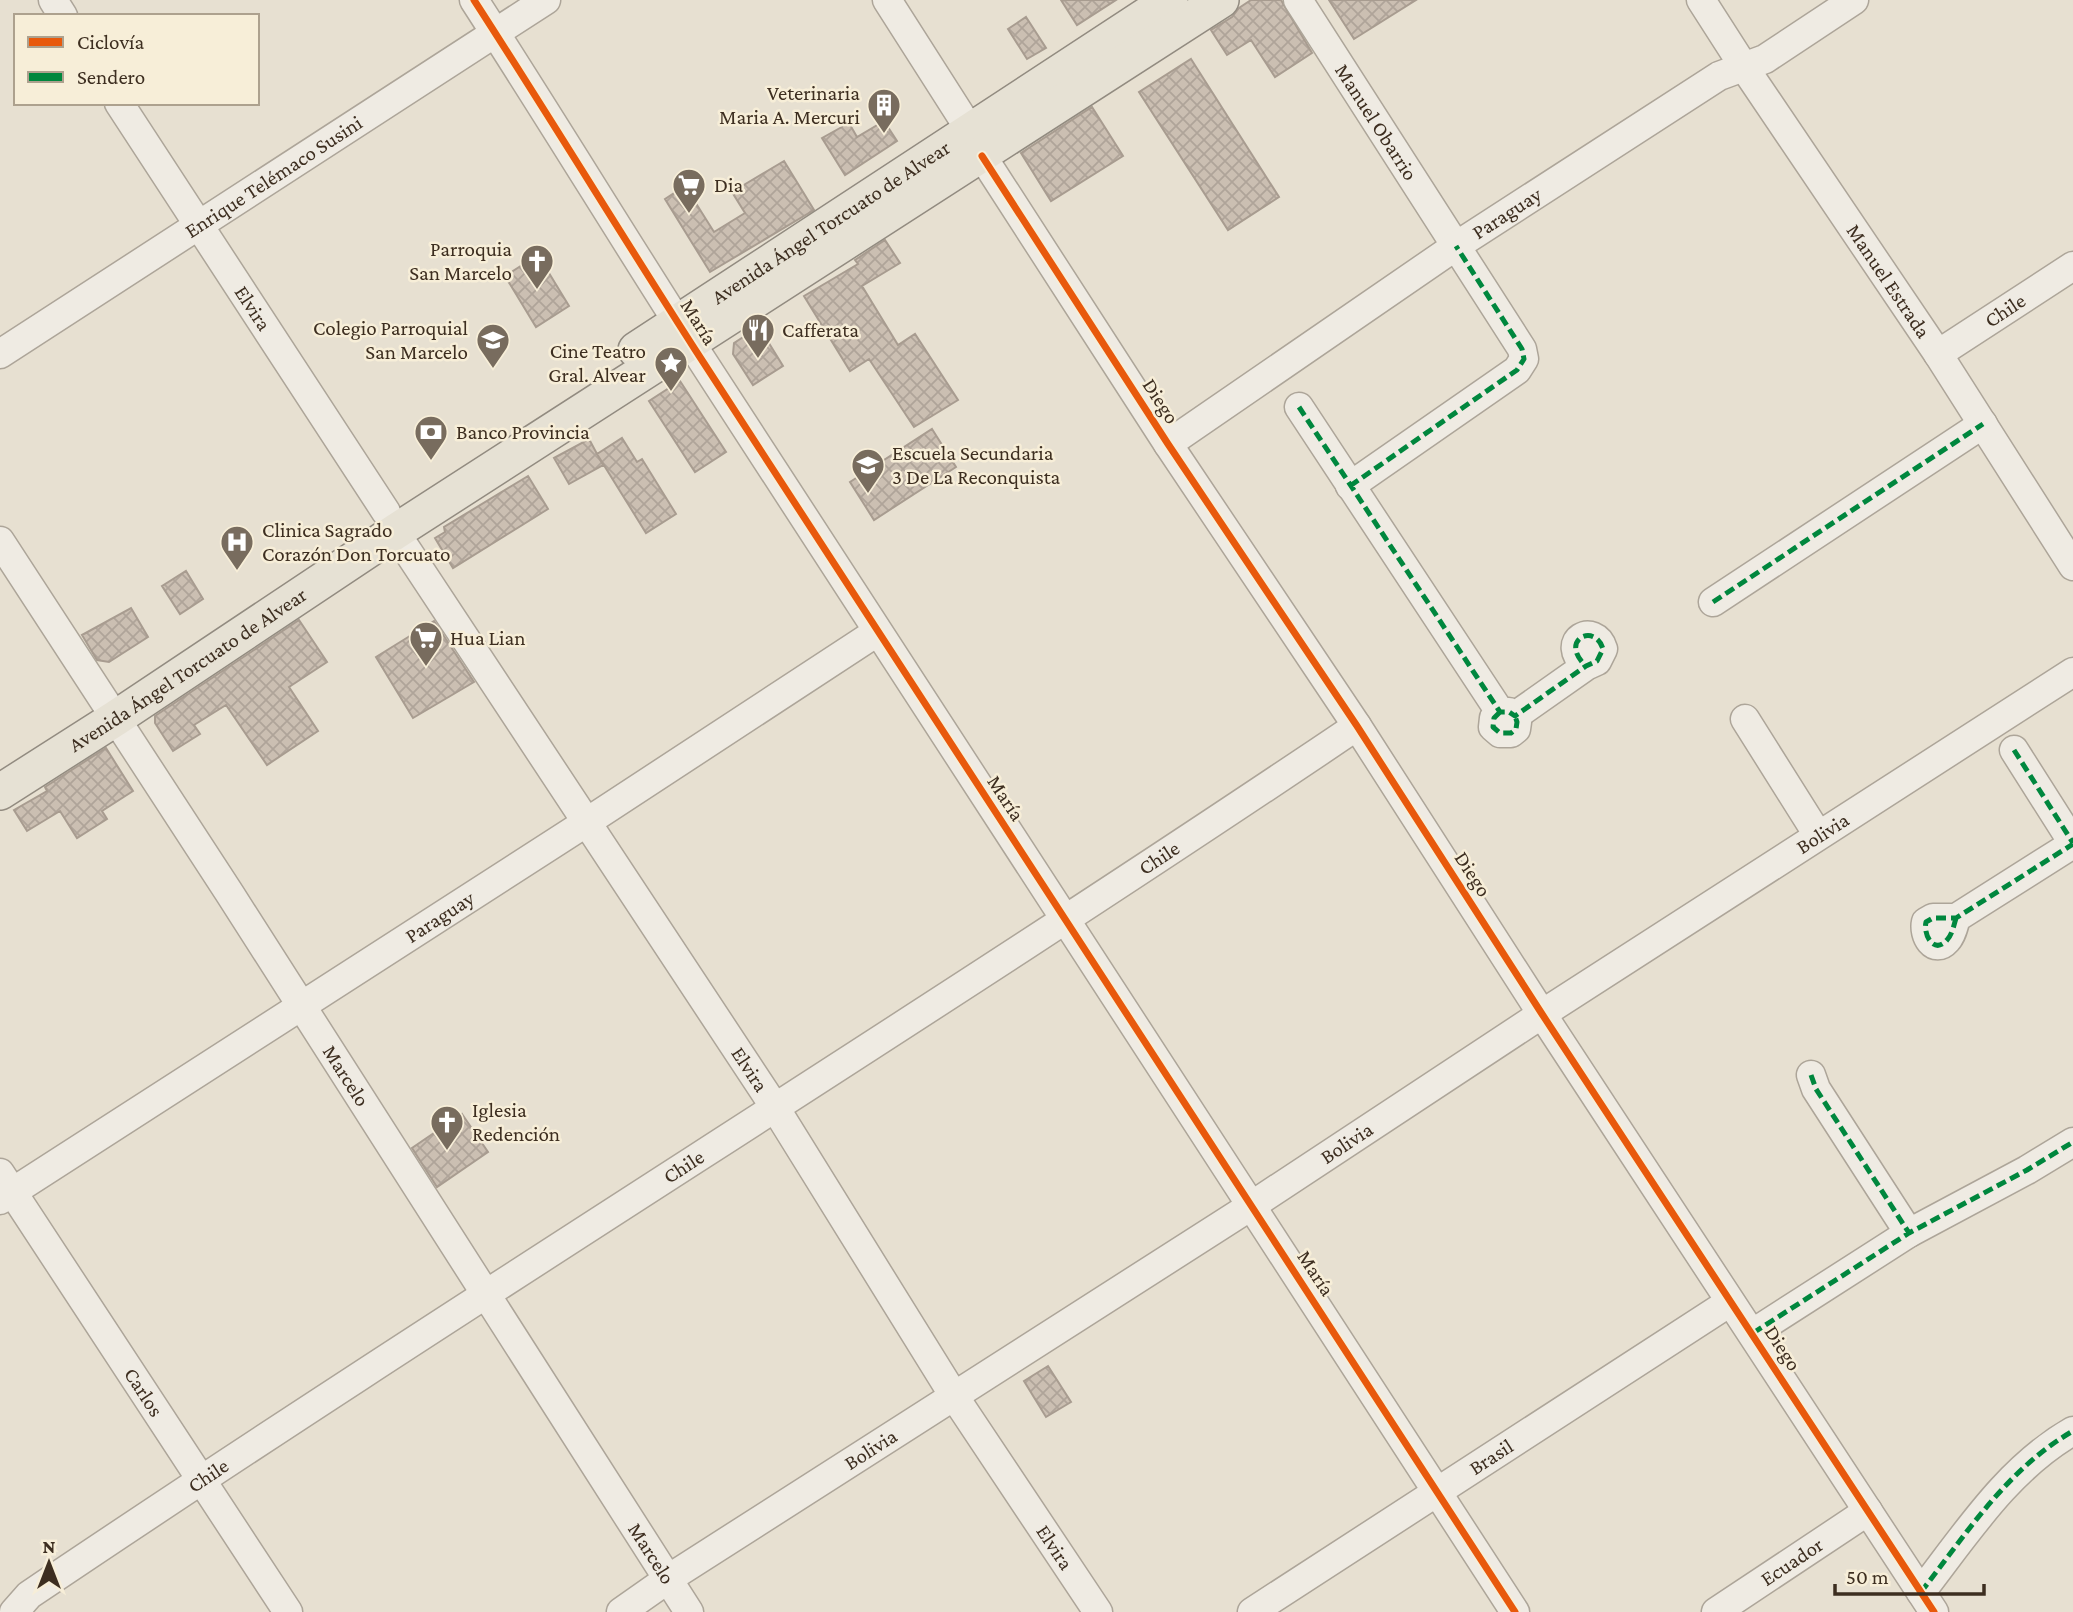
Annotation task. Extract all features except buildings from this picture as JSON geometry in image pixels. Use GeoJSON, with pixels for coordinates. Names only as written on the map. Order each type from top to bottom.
{"type":"FeatureCollection","features":[{"type":"Feature","properties":{"kind":"main road","name":"Avenida Ángel Torcuato de Alvear"},"geometry":{"type":"LineString","coordinates":[[976,143],[1170,0]]}},
{"type":"Feature","properties":{"kind":"main road","name":"Avenida Ángel Torcuato de Alvear"},"geometry":{"type":"LineString","coordinates":[[0,792],[110,709],[391,522],[976,143],[1221,0]]}},
{"type":"Feature","properties":{"kind":"main road","name":"Avenida Ángel Torcuato de Alvear"},"geometry":{"type":"LineString","coordinates":[[0,765],[110,709]]}},
{"type":"Feature","properties":{"kind":"street","name":"María"},"geometry":{"type":"LineString","coordinates":[[474,0],[877,632],[1514,1612]]}},
{"type":"Feature","properties":{"kind":"street","name":"Enrique Telémaco Susini"},"geometry":{"type":"LineString","coordinates":[[0,354],[546,0]]}},
{"type":"Feature","properties":{"kind":"street","name":"Diego"},"geometry":{"type":"LineString","coordinates":[[887,0],[1168,443],[1357,726],[1927,1602]]}},
{"type":"Feature","properties":{"kind":"street","name":"Manuel Obarrio"},"geometry":{"type":"LineString","coordinates":[[1298,0],[1522,349],[1524,359],[1517,370],[1350,486]]}},
{"type":"Feature","properties":{"kind":"street","name":"Manuel Estrada"},"geometry":{"type":"LineString","coordinates":[[1701,0],[1938,354],[2073,566]]}},
{"type":"Feature","properties":{"kind":"street","name":"Paraguay"},"geometry":{"type":"LineString","coordinates":[[1168,443],[1456,246],[1719,76],[1765,59],[1854,0]]}},
{"type":"Feature","properties":{"kind":"street","name":"Elvira"},"geometry":{"type":"LineString","coordinates":[[120,105],[774,1106],[954,1396],[1098,1612]]}},
{"type":"Feature","properties":{"kind":"street","name":"Chile"},"geometry":{"type":"LineString","coordinates":[[1938,354],[2073,266]]}},
{"type":"Feature","properties":{"kind":"street"},"geometry":{"type":"LineString","coordinates":[[1298,407],[1508,714],[1586,666]]}},
{"type":"Feature","properties":{"kind":"street"},"geometry":{"type":"LineString","coordinates":[[1713,602],[1983,424]]}},
{"type":"Feature","properties":{"kind":"street","name":"Marcelo"},"geometry":{"type":"LineString","coordinates":[[0,541],[688,1612]]}},
{"type":"Feature","properties":{"kind":"street","name":"Paraguay"},"geometry":{"type":"LineString","coordinates":[[4,1188],[300,1007],[877,632]]}},
{"type":"Feature","properties":{"kind":"street","name":"Bolivia"},"geometry":{"type":"LineString","coordinates":[[621,1612],[668,1579],[1251,1206],[1542,1014],[2073,672]]}},
{"type":"Feature","properties":{"kind":"street"},"geometry":{"type":"LineString","coordinates":[[1745,719],[1818,835]]}},
{"type":"Feature","properties":{"kind":"street","name":"Chile"},"geometry":{"type":"LineString","coordinates":[[14,1612],[29,1595],[200,1480],[1185,842],[1357,726]]}},
{"type":"Feature","properties":{"kind":"street"},"geometry":{"type":"LineString","coordinates":[[1956,918],[2073,844],[2014,750]]}},
{"type":"Feature","properties":{"kind":"street"},"geometry":{"type":"LineString","coordinates":[[1811,1075],[1816,1089],[1909,1233]]}},
{"type":"Feature","properties":{"kind":"street"},"geometry":{"type":"LineString","coordinates":[[1753,1333],[1909,1233],[2027,1170],[2073,1142]]}},
{"type":"Feature","properties":{"kind":"street","name":"Carlos"},"geometry":{"type":"LineString","coordinates":[[4,1188],[288,1612]]}},
{"type":"Feature","properties":{"kind":"street","name":"Brasil"},"geometry":{"type":"LineString","coordinates":[[1252,1612],[1730,1302]]}},
{"type":"Feature","properties":{"kind":"street"},"geometry":{"type":"LineString","coordinates":[[1927,1602],[2004,1487],[2030,1461],[2073,1431]]}},
{"type":"Feature","properties":{"kind":"street","name":"Ecuador"},"geometry":{"type":"LineString","coordinates":[[1716,1612],[1868,1511]]}},
{"type":"Feature","properties":{"kind":"marked path"},"geometry":{"type":"LineString","coordinates":[[1350,486],[1517,370],[1524,359],[1522,349],[1456,246]]}},
{"type":"Feature","properties":{"kind":"marked path"},"geometry":{"type":"LineString","coordinates":[[1299,407],[1500,712],[1509,712],[1515,716],[1597,661],[1603,649],[1599,641],[1587,636],[1577,642],[1576,649],[1578,657],[1586,666]]}},
{"type":"Feature","properties":{"kind":"marked path"},"geometry":{"type":"LineString","coordinates":[[1713,602],[1983,424]]}},
{"type":"Feature","properties":{"kind":"marked path"},"geometry":{"type":"LineString","coordinates":[[1500,712],[1494,718],[1493,727],[1500,733],[1511,733],[1516,729],[1515,716]]}},
{"type":"Feature","properties":{"kind":"marked path"},"geometry":{"type":"LineString","coordinates":[[2014,750],[2073,843]]}},
{"type":"Feature","properties":{"kind":"marked path"},"geometry":{"type":"LineString","coordinates":[[1956,918],[1947,940],[1938,945],[1930,942],[1926,922],[1933,918],[1956,918],[2073,844]]}},
{"type":"Feature","properties":{"kind":"marked path"},"geometry":{"type":"LineString","coordinates":[[1811,1075],[1816,1089],[1909,1233]]}},
{"type":"Feature","properties":{"kind":"marked path"},"geometry":{"type":"LineString","coordinates":[[1753,1333],[1909,1233],[2027,1170],[2073,1142]]}},
{"type":"Feature","properties":{"kind":"marked path"},"geometry":{"type":"LineString","coordinates":[[1921,1592],[2008,1483],[2050,1446],[2073,1431]]}},
{"type":"Feature","properties":{"kind":"cycle path"},"geometry":{"type":"LineString","coordinates":[[474,0],[798,509],[1515,1612]]}},
{"type":"Feature","properties":{"kind":"cycle path"},"geometry":{"type":"LineString","coordinates":[[982,156],[1934,1612]]}},
{"type":"Feature","properties":{"kind":"place","name":"Veterinaria Maria A. Mercuri"},"geometry":{"type":"Point","coordinates":[884,135]}},
{"type":"Feature","properties":{"kind":"place","name":"Dia"},"geometry":{"type":"Point","coordinates":[689,215]}},
{"type":"Feature","properties":{"kind":"place","name":"Parroquia San Marcelo"},"geometry":{"type":"Point","coordinates":[537,291]}},
{"type":"Feature","properties":{"kind":"place","name":"Cafferata"},"geometry":{"type":"Point","coordinates":[758,360]}},
{"type":"Feature","properties":{"kind":"place","name":"Colegio Parroquial San Marcelo"},"geometry":{"type":"Point","coordinates":[493,370]}},
{"type":"Feature","properties":{"kind":"place","name":"Cine Teatro Gral. Alvear"},"geometry":{"type":"Point","coordinates":[671,393]}},
{"type":"Feature","properties":{"kind":"place","name":"Banco Provincia"},"geometry":{"type":"Point","coordinates":[431,462]}},
{"type":"Feature","properties":{"kind":"place","name":"Escuela Secundaria 3 De La Reconquista"},"geometry":{"type":"Point","coordinates":[868,495]}},
{"type":"Feature","properties":{"kind":"place","name":"Clinica Sagrado Corazón Don Torcuato"},"geometry":{"type":"Point","coordinates":[237,572]}},
{"type":"Feature","properties":{"kind":"place","name":"Hua Lian"},"geometry":{"type":"Point","coordinates":[426,668]}},
{"type":"Feature","properties":{"kind":"place","name":"Iglesia Redención"},"geometry":{"type":"Point","coordinates":[447,1152]}}]}
